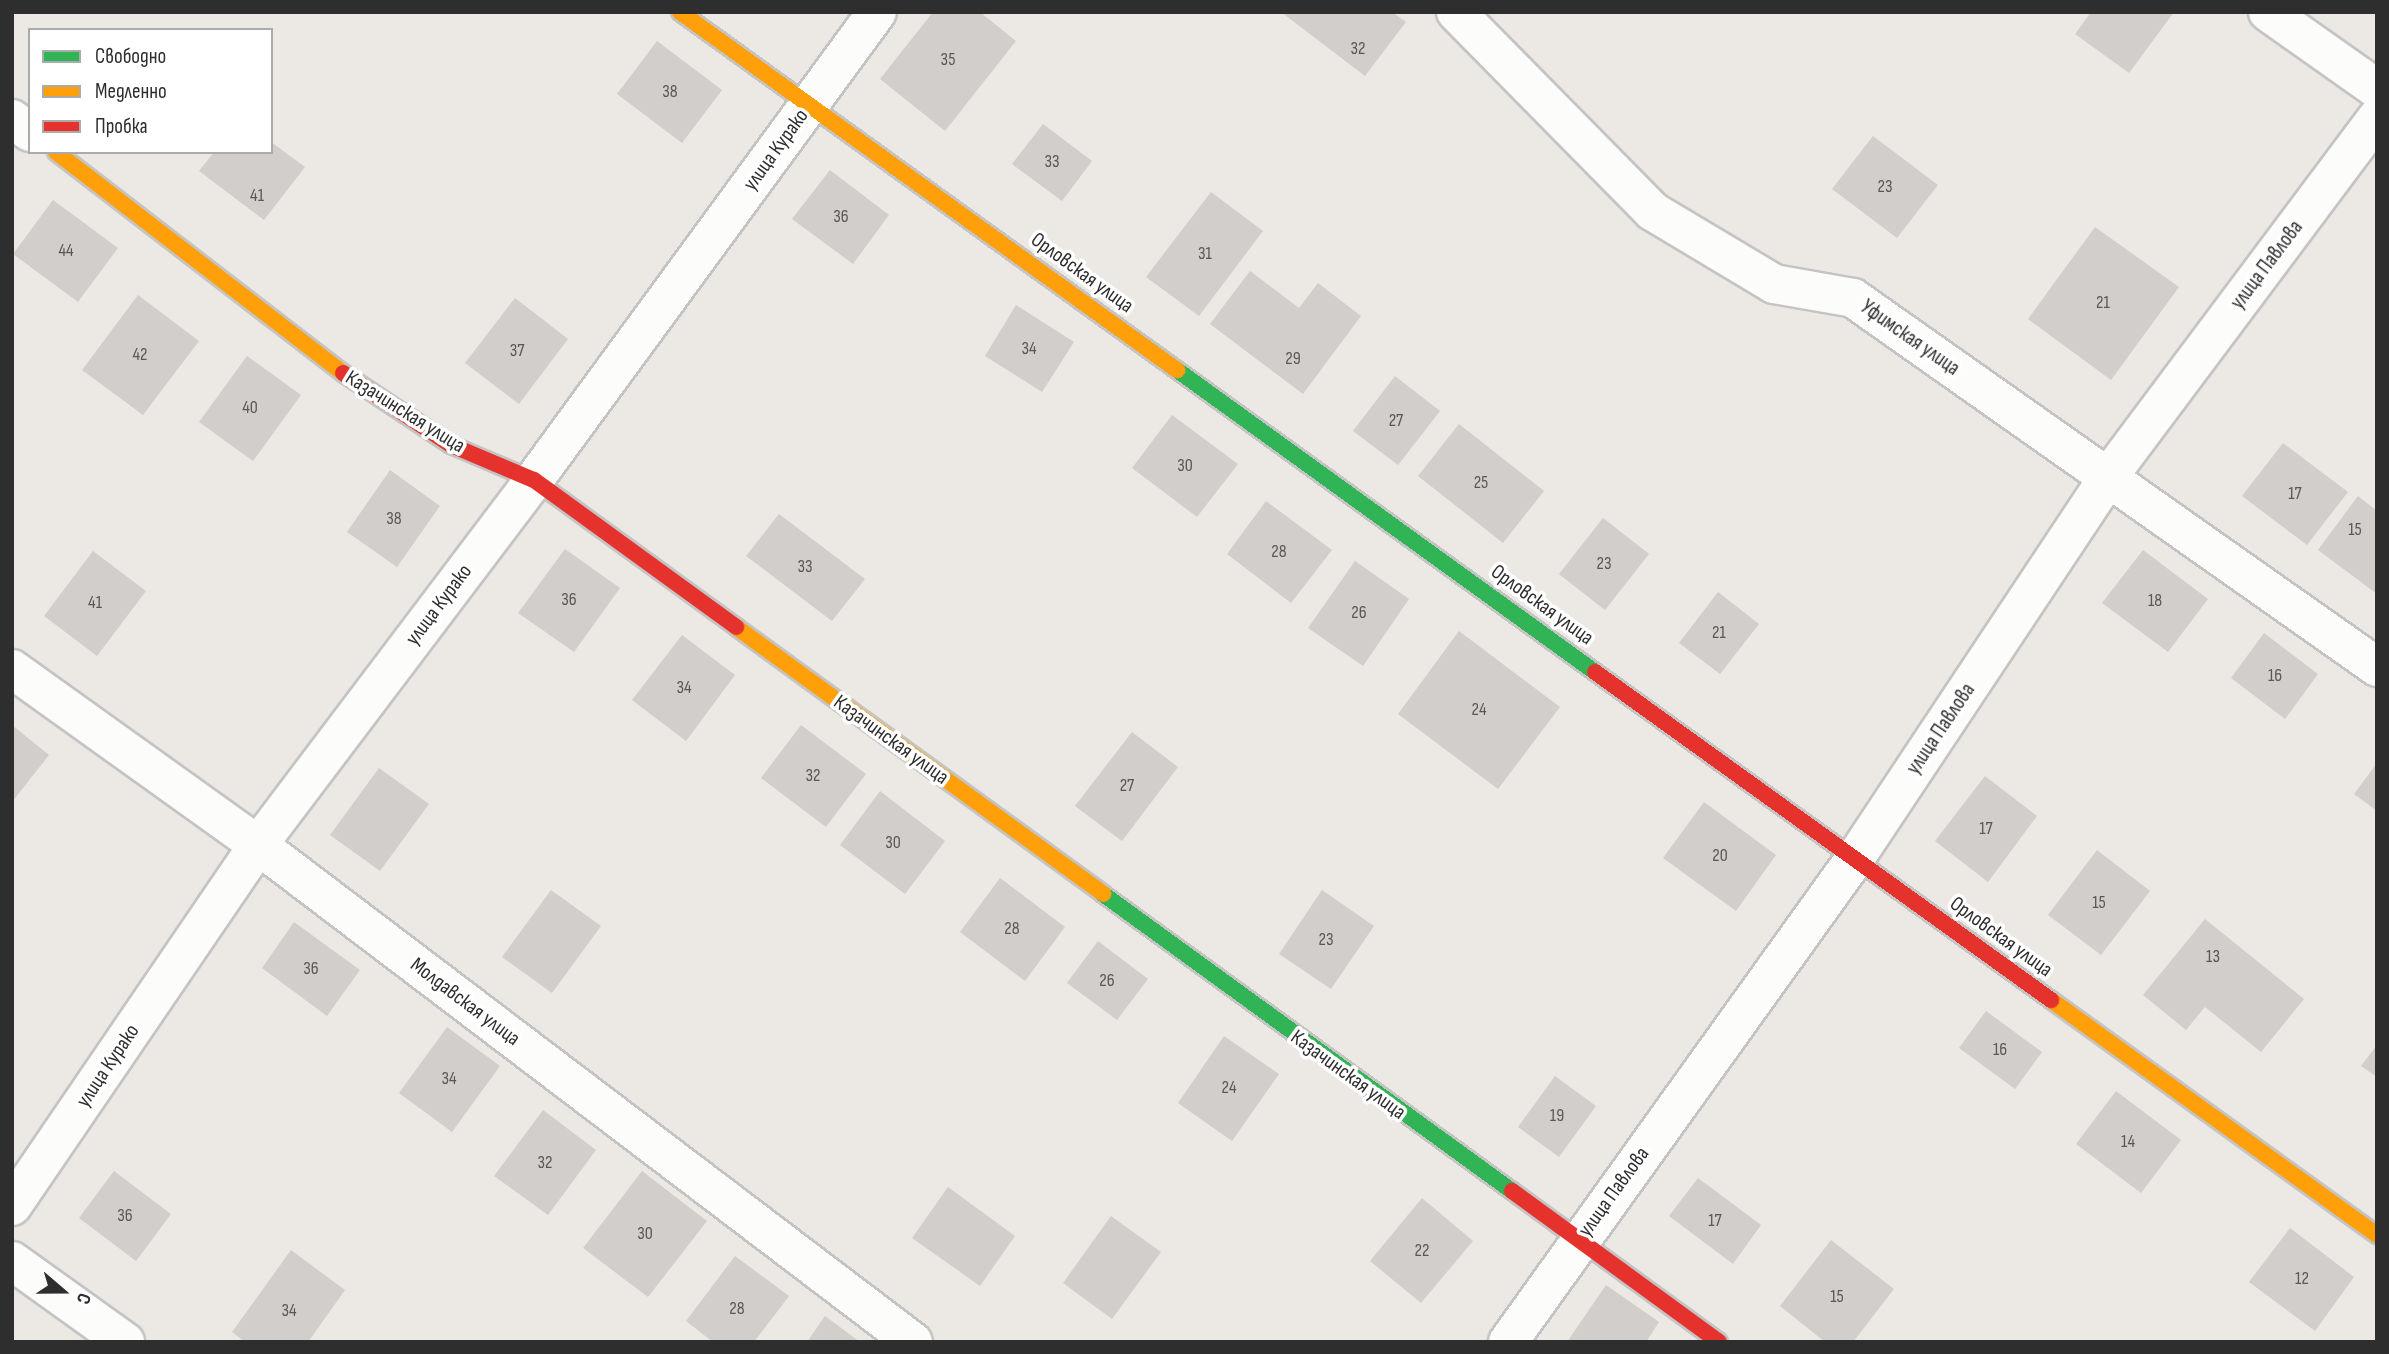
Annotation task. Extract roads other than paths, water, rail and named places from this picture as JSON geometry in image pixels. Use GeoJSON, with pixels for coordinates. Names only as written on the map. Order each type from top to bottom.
{"type":"FeatureCollection","features":[{"type":"Feature","properties":{"kind":"street","name":"Орловская улица"},"geometry":{"type":"LineString","coordinates":[[680,12],[810,103],[2377,1235]]}},
{"type":"Feature","properties":{"kind":"street","name":"улица Курако"},"geometry":{"type":"LineString","coordinates":[[12,1206],[258,845],[534,480],[877,12]]}},
{"type":"Feature","properties":{"kind":"street","name":"Уфимская улица"},"geometry":{"type":"LineString","coordinates":[[1456,12],[1653,211],[1774,284],[1853,298],[2377,667]]}},
{"type":"Feature","properties":{"kind":"street"},"geometry":{"type":"LineString","coordinates":[[2267,12],[2377,89]]}},
{"type":"Feature","properties":{"kind":"street","name":"улица Павлова"},"geometry":{"type":"LineString","coordinates":[[1507,1342],[1856,857],[2109,476],[2377,118]]}},
{"type":"Feature","properties":{"kind":"street"},"geometry":{"type":"LineString","coordinates":[[12,119],[28,131]]}},
{"type":"Feature","properties":{"kind":"street","name":"Казачинская улица"},"geometry":{"type":"LineString","coordinates":[[58,154],[343,373],[451,445],[534,480],[1578,1243],[1719,1342]]}},
{"type":"Feature","properties":{"kind":"street","name":"Молдавская улица"},"geometry":{"type":"LineString","coordinates":[[12,669],[258,845],[913,1342]]}},
{"type":"Feature","properties":{"kind":"street"},"geometry":{"type":"LineString","coordinates":[[12,1261],[125,1342]]}}]}
